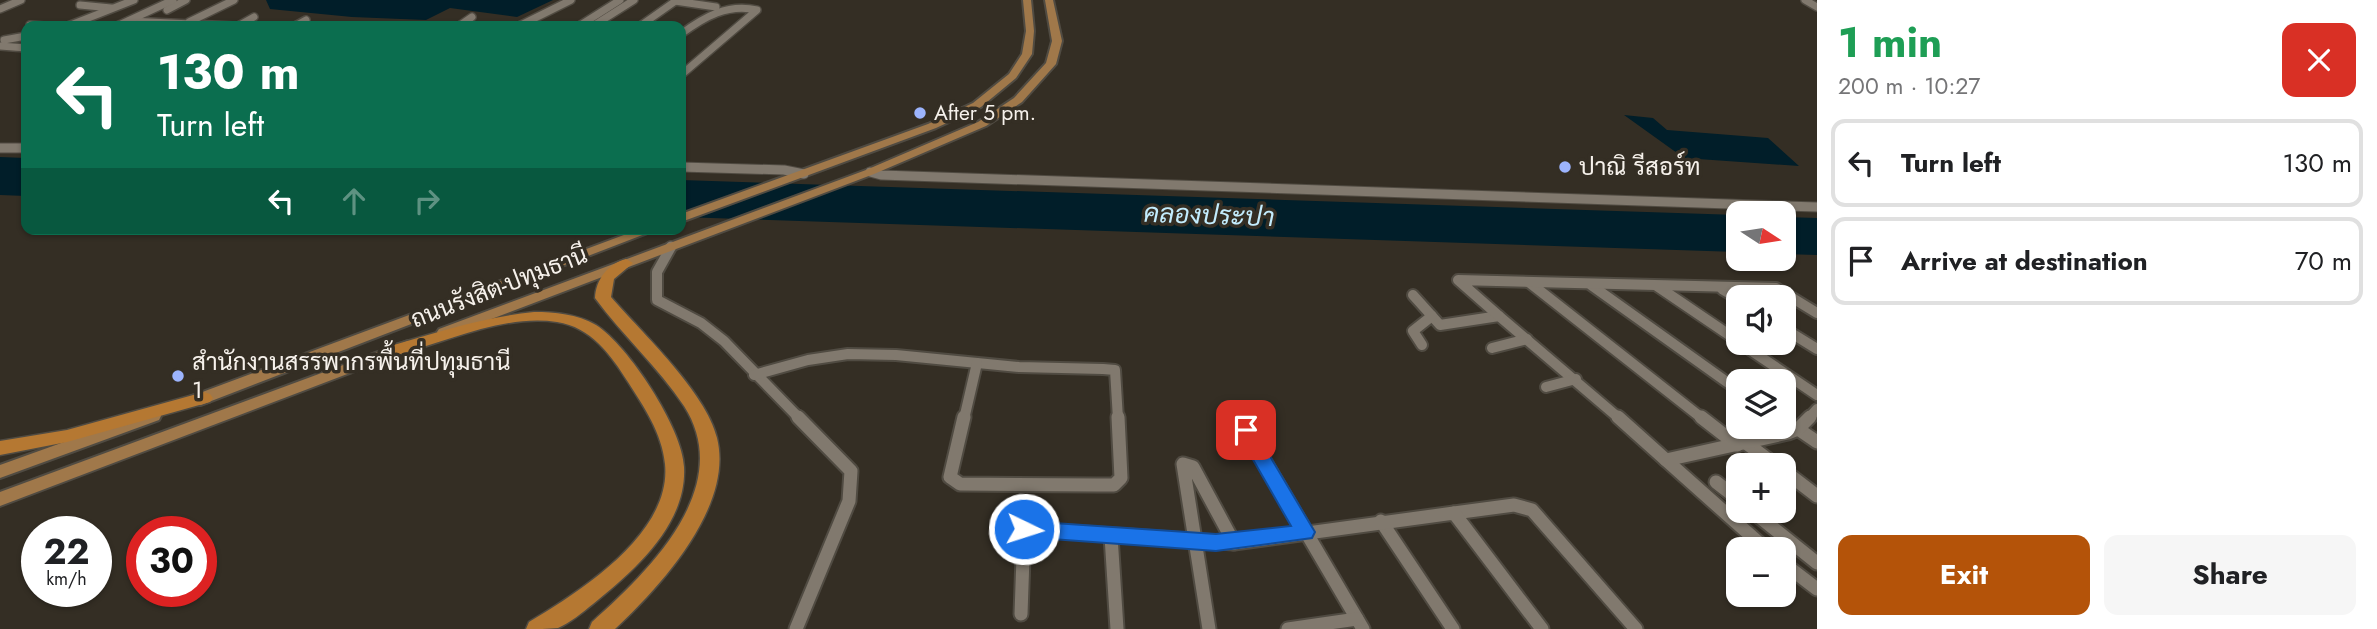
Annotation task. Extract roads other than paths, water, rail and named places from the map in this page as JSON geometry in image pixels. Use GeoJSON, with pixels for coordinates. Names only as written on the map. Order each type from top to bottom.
{"type":"FeatureCollection","features":[{"type":"Feature","properties":{"kind":"highway"},"geometry":{"type":"LineString","coordinates":[[600,629],[634,600],[698,511],[709,471],[708,438],[694,408],[603,298],[603,285],[608,274],[626,263]]}},
{"type":"Feature","properties":{"kind":"highway"},"geometry":{"type":"LineString","coordinates":[[396,350],[493,323],[527,317],[576,322],[615,348],[662,421],[675,468],[674,491],[662,518],[638,550],[598,587],[537,629]]}},
{"type":"Feature","properties":{"kind":"highway"},"geometry":{"type":"LineString","coordinates":[[0,448],[67,436],[204,398]]}},
{"type":"Feature","properties":{"kind":"highway"},"geometry":{"type":"LineString","coordinates":[[588,629],[644,586]]}},
{"type":"Feature","properties":{"kind":"main road"},"geometry":{"type":"LineString","coordinates":[[686,216],[932,127],[992,95],[1013,76],[1027,54],[1030,31],[1027,0]]}},
{"type":"Feature","properties":{"kind":"main road","name":"ถนนรังสิต-ปทุมธานี"},"geometry":{"type":"LineString","coordinates":[[0,499],[870,172],[982,124],[1030,89],[1047,70],[1056,51],[1056,32],[1049,0]]}},
{"type":"Feature","properties":{"kind":"main road","name":"ถนนรังสิต-ปทุมธานี"},"geometry":{"type":"LineString","coordinates":[[0,472],[636,235]]}},
{"type":"Feature","properties":{"kind":"street"},"geometry":{"type":"LineString","coordinates":[[0,7],[12,0]]}},
{"type":"Feature","properties":{"kind":"street"},"geometry":{"type":"LineString","coordinates":[[0,7],[21,0]]}},
{"type":"Feature","properties":{"kind":"street"},"geometry":{"type":"LineString","coordinates":[[81,21],[134,0]]}},
{"type":"Feature","properties":{"kind":"street"},"geometry":{"type":"LineString","coordinates":[[135,21],[139,16],[173,0]]}},
{"type":"Feature","properties":{"kind":"street"},"geometry":{"type":"LineString","coordinates":[[163,11],[186,0]]}},
{"type":"Feature","properties":{"kind":"street"},"geometry":{"type":"LineString","coordinates":[[195,21],[234,0]]}},
{"type":"Feature","properties":{"kind":"street"},"geometry":{"type":"LineString","coordinates":[[523,21],[571,0]]}},
{"type":"Feature","properties":{"kind":"street"},"geometry":{"type":"LineString","coordinates":[[587,21],[620,0]]}},
{"type":"Feature","properties":{"kind":"street"},"geometry":{"type":"LineString","coordinates":[[601,21],[634,0]]}},
{"type":"Feature","properties":{"kind":"street"},"geometry":{"type":"LineString","coordinates":[[1805,0],[1817,7]]}},
{"type":"Feature","properties":{"kind":"street"},"geometry":{"type":"LineString","coordinates":[[647,21],[676,1],[716,7]]}},
{"type":"Feature","properties":{"kind":"street"},"geometry":{"type":"LineString","coordinates":[[686,30],[716,7],[730,1],[757,10],[686,71]]}},
{"type":"Feature","properties":{"kind":"street"},"geometry":{"type":"LineString","coordinates":[[80,5],[114,8]]}},
{"type":"Feature","properties":{"kind":"street"},"geometry":{"type":"LineString","coordinates":[[139,16],[184,21]]}},
{"type":"Feature","properties":{"kind":"street"},"geometry":{"type":"LineString","coordinates":[[246,21],[254,17]]}},
{"type":"Feature","properties":{"kind":"street"},"geometry":{"type":"LineString","coordinates":[[466,21],[472,17]]}},
{"type":"Feature","properties":{"kind":"street"},"geometry":{"type":"LineString","coordinates":[[2,43],[21,37]]}},
{"type":"Feature","properties":{"kind":"street"},"geometry":{"type":"LineString","coordinates":[[2,43],[21,46]]}},
{"type":"Feature","properties":{"kind":"street"},"geometry":{"type":"LineString","coordinates":[[686,61],[696,62]]}},
{"type":"Feature","properties":{"kind":"street"},"geometry":{"type":"LineString","coordinates":[[0,148],[21,148]]}},
{"type":"Feature","properties":{"kind":"street"},"geometry":{"type":"LineString","coordinates":[[686,167],[784,170],[799,176]]}},
{"type":"Feature","properties":{"kind":"street"},"geometry":{"type":"LineString","coordinates":[[870,172],[881,175],[1817,207]]}},
{"type":"Feature","properties":{"kind":"street"},"geometry":{"type":"LineString","coordinates":[[671,246],[655,278],[657,300],[701,323],[724,341],[754,375],[852,471],[849,500],[796,629]]}},
{"type":"Feature","properties":{"kind":"street"},"geometry":{"type":"LineString","coordinates":[[1752,537],[1576,379],[1458,280],[1776,288],[1817,313]]}},
{"type":"Feature","properties":{"kind":"street"},"geometry":{"type":"LineString","coordinates":[[1530,283],[1756,453]]}},
{"type":"Feature","properties":{"kind":"street"},"geometry":{"type":"LineString","coordinates":[[1591,285],[1726,381]]}},
{"type":"Feature","properties":{"kind":"street"},"geometry":{"type":"LineString","coordinates":[[1657,286],[1726,333]]}},
{"type":"Feature","properties":{"kind":"street"},"geometry":{"type":"LineString","coordinates":[[1720,287],[1726,291]]}},
{"type":"Feature","properties":{"kind":"street"},"geometry":{"type":"LineString","coordinates":[[1413,295],[1440,325],[1499,316]]}},
{"type":"Feature","properties":{"kind":"street"},"geometry":{"type":"LineString","coordinates":[[1422,345],[1413,331],[1432,316]]}},
{"type":"Feature","properties":{"kind":"street"},"geometry":{"type":"LineString","coordinates":[[1796,336],[1817,349]]}},
{"type":"Feature","properties":{"kind":"street"},"geometry":{"type":"LineString","coordinates":[[1492,348],[1527,339]]}},
{"type":"Feature","properties":{"kind":"street"},"geometry":{"type":"LineString","coordinates":[[1758,355],[1817,395]]}},
{"type":"Feature","properties":{"kind":"street"},"geometry":{"type":"LineString","coordinates":[[754,375],[830,356],[976,363],[1023,367],[1085,366],[1115,370],[1121,478],[1114,485],[1097,485],[960,484],[950,477],[976,363]]}},
{"type":"Feature","properties":{"kind":"street"},"geometry":{"type":"LineString","coordinates":[[1546,387],[1576,379]]}},
{"type":"Feature","properties":{"kind":"street"},"geometry":{"type":"LineString","coordinates":[[1796,424],[1817,409]]}},
{"type":"Feature","properties":{"kind":"street"},"geometry":{"type":"LineString","coordinates":[[1796,429],[1817,442]]}},
{"type":"Feature","properties":{"kind":"street"},"geometry":{"type":"LineString","coordinates":[[1246,430],[1360,624],[1288,629]]}},
{"type":"Feature","properties":{"kind":"street"},"geometry":{"type":"LineString","coordinates":[[1666,460],[1757,439]]}},
{"type":"Feature","properties":{"kind":"street"},"geometry":{"type":"LineString","coordinates":[[1209,629],[1197,542],[1182,467],[1184,464],[1193,467],[1234,543]]}},
{"type":"Feature","properties":{"kind":"street"},"geometry":{"type":"LineString","coordinates":[[1796,480],[1817,496]]}},
{"type":"Feature","properties":{"kind":"street"},"geometry":{"type":"LineString","coordinates":[[1716,482],[1726,490]]}},
{"type":"Feature","properties":{"kind":"street"},"geometry":{"type":"LineString","coordinates":[[1021,614],[1024,529],[1234,543],[1514,505],[1532,510],[1636,629]]}},
{"type":"Feature","properties":{"kind":"street"},"geometry":{"type":"LineString","coordinates":[[1454,513],[1542,629]]}},
{"type":"Feature","properties":{"kind":"street"},"geometry":{"type":"LineString","coordinates":[[1381,521],[1453,629]]}},
{"type":"Feature","properties":{"kind":"street"},"geometry":{"type":"LineString","coordinates":[[1764,523],[1778,537]]}},
{"type":"Feature","properties":{"kind":"street"},"geometry":{"type":"LineString","coordinates":[[1111,536],[1117,629]]}},
{"type":"Feature","properties":{"kind":"street"},"geometry":{"type":"LineString","coordinates":[[1796,551],[1817,563]]}},
{"type":"Feature","properties":{"kind":"street"},"geometry":{"type":"LineString","coordinates":[[1796,573],[1817,589]]}},
{"type":"Feature","properties":{"kind":"water"},"geometry":{"type":"Polygon","coordinates":[[[266,0],[553,0],[517,17],[450,8],[426,20],[352,17],[270,9],[266,0]]]}},
{"type":"Feature","properties":{"kind":"water"},"geometry":{"type":"Polygon","coordinates":[[[1624,115],[1653,118],[1667,130],[1768,138],[1799,166],[1684,158],[1624,115]]]}},
{"type":"Feature","properties":{"kind":"water"},"geometry":{"type":"Polygon","coordinates":[[[0,157],[21,158],[21,196],[0,195],[0,157]]]}},
{"type":"Feature","properties":{"kind":"water","name":"คลองประปา"},"geometry":{"type":"Polygon","coordinates":[[[686,180],[1726,215],[1726,252],[686,217],[686,180]]]}},
{"type":"Feature","properties":{"kind":"water"},"geometry":{"type":"Polygon","coordinates":[[[1796,217],[1817,218],[1817,255],[1796,254],[1796,217]]]}},
{"type":"Feature","properties":{"kind":"place","name":"After 5 pm."},"geometry":{"type":"Point","coordinates":[920,113]}},
{"type":"Feature","properties":{"kind":"place","name":"ปาณิ รีสอร์ท"},"geometry":{"type":"Point","coordinates":[1565,167]}},
{"type":"Feature","properties":{"kind":"place","name":"สำนักงานสรรพากรพื้นที่ปทุมธานี 1"},"geometry":{"type":"Point","coordinates":[178,376]}}]}
